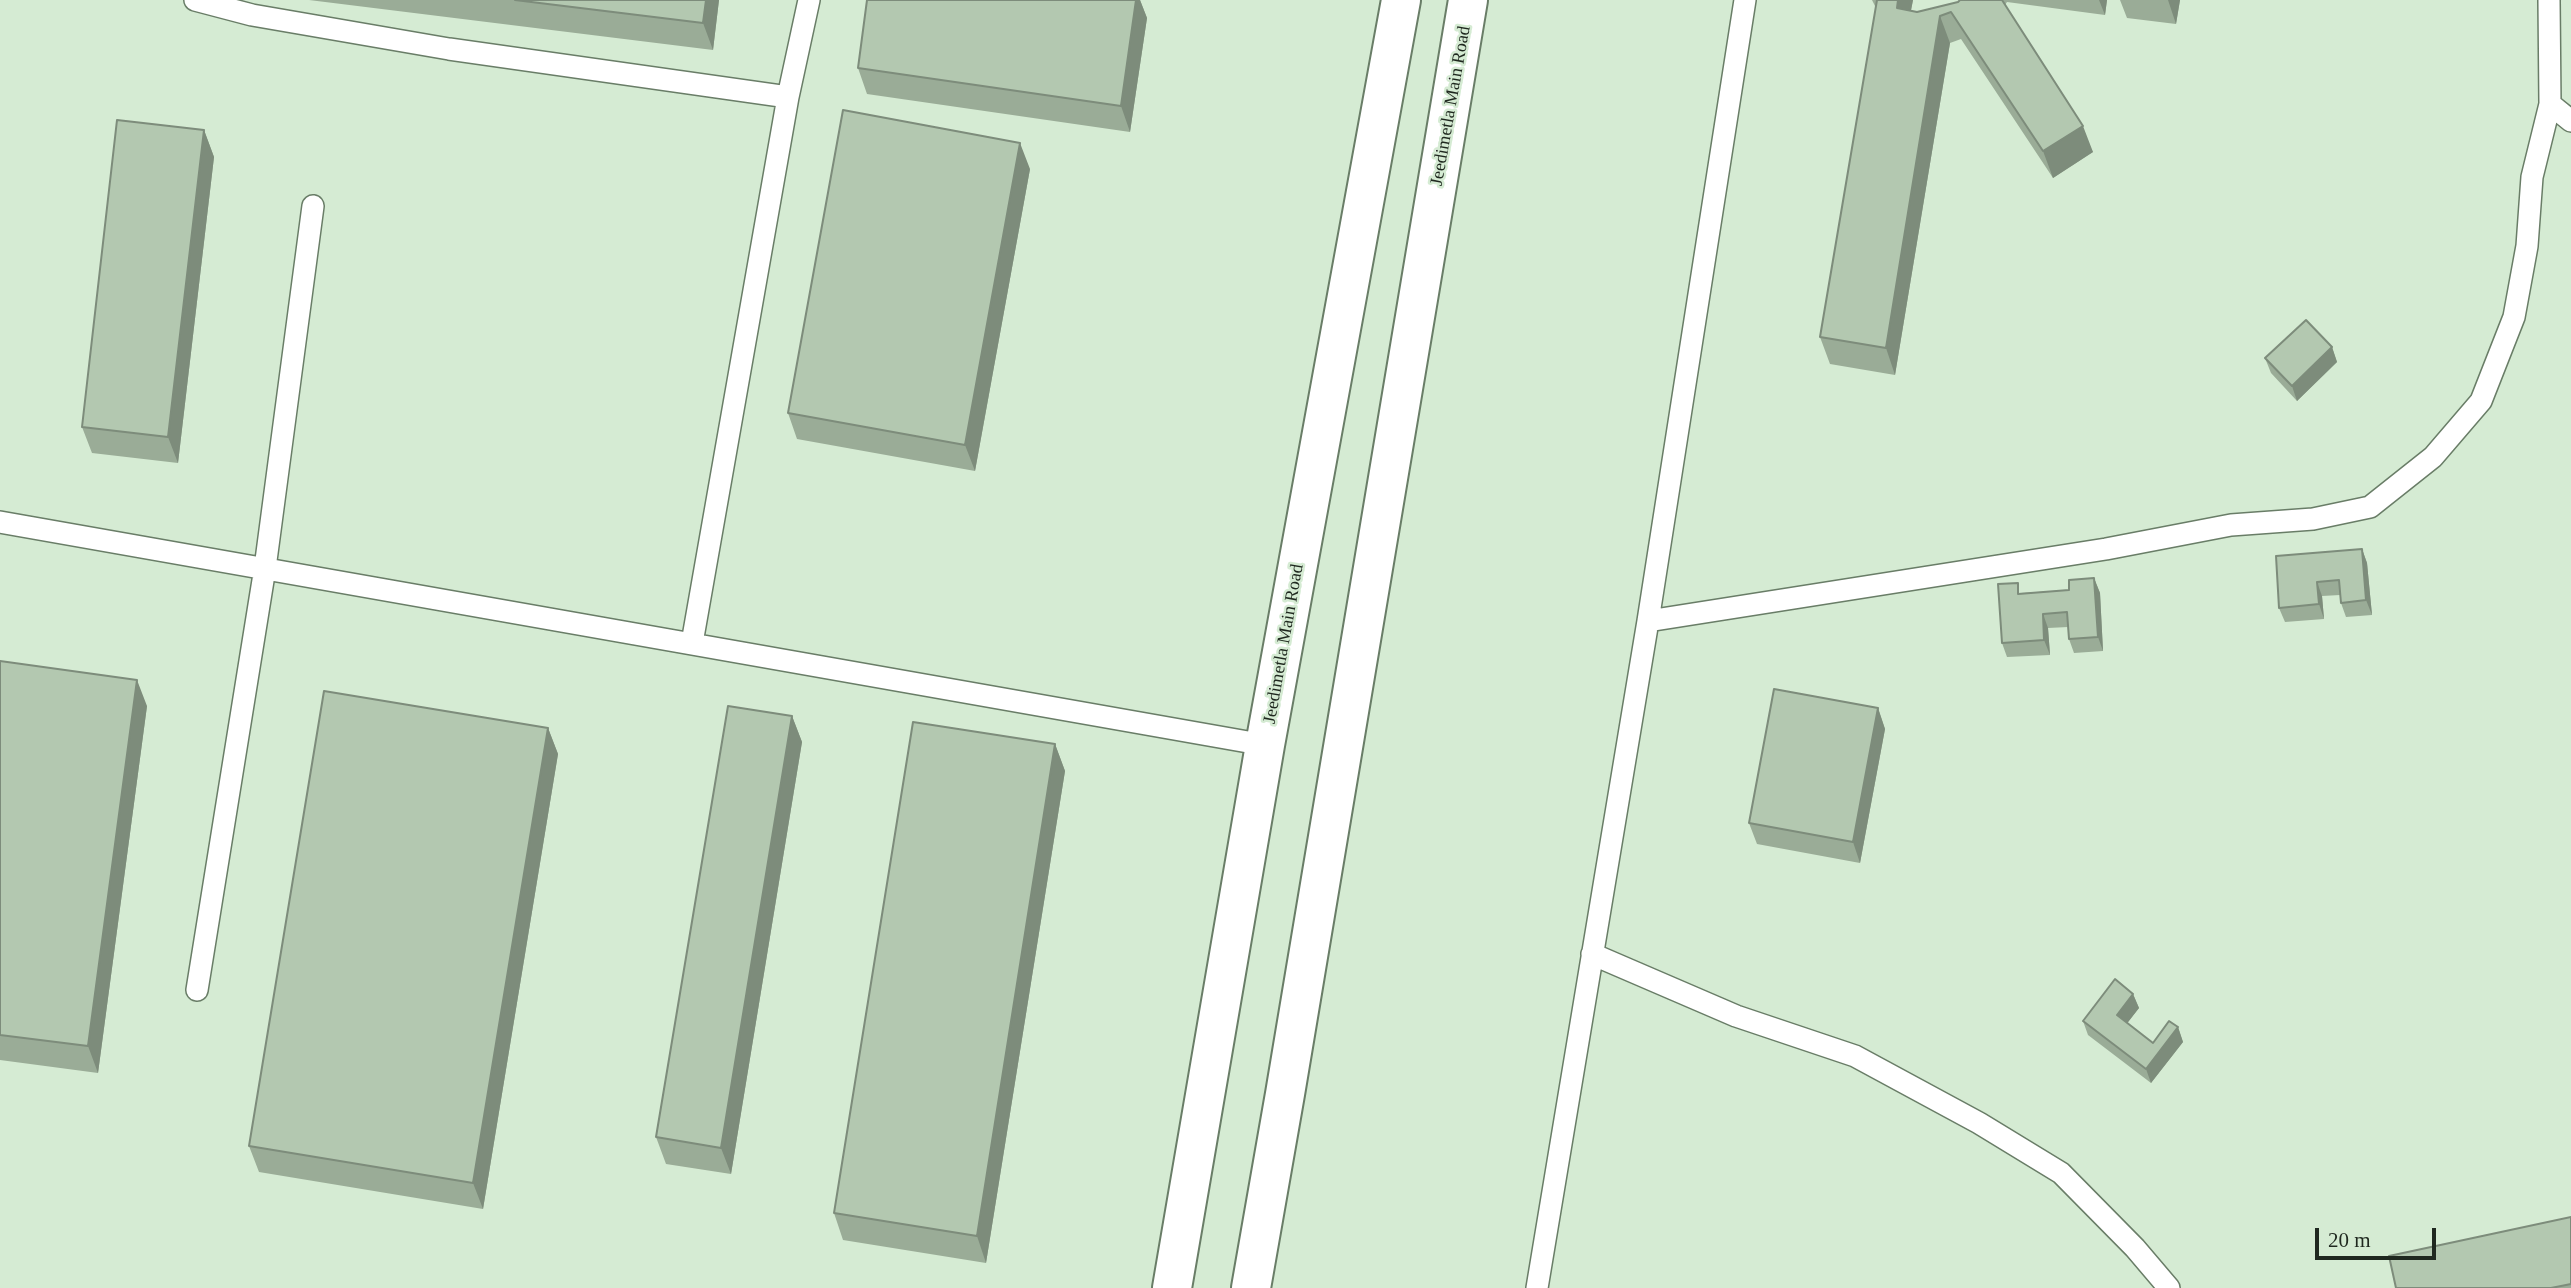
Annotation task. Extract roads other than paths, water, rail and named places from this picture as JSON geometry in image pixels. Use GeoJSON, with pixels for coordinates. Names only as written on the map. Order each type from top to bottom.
{"type":"FeatureCollection","features":[{"type":"Feature","properties":{"kind":"main road","name":"Jeedimetla Main Road"},"geometry":{"type":"LineString","coordinates":[[1172,1288],[1265,745],[1401,0]]}},
{"type":"Feature","properties":{"kind":"main road","name":"Jeedimetla Main Road"},"geometry":{"type":"LineString","coordinates":[[1251,1288],[1468,0]]}},
{"type":"Feature","properties":{"kind":"lane"},"geometry":{"type":"LineString","coordinates":[[195,0],[252,15],[449,49],[788,97]]}},
{"type":"Feature","properties":{"kind":"lane"},"geometry":{"type":"LineString","coordinates":[[692,643],[788,97],[809,0]]}},
{"type":"Feature","properties":{"kind":"lane"},"geometry":{"type":"LineString","coordinates":[[1537,1288],[1648,621],[1745,0]]}},
{"type":"Feature","properties":{"kind":"lane"},"geometry":{"type":"LineString","coordinates":[[2549,0],[2561,104],[2571,121]]}},
{"type":"Feature","properties":{"kind":"lane"},"geometry":{"type":"LineString","coordinates":[[1648,621],[2106,549],[2231,525],[2313,519],[2370,507],[2433,457],[2481,401],[2515,317],[2527,246],[2532,177],[2561,104]]}},
{"type":"Feature","properties":{"kind":"lane"},"geometry":{"type":"LineString","coordinates":[[197,990],[265,568],[313,206]]}},
{"type":"Feature","properties":{"kind":"lane"},"geometry":{"type":"LineString","coordinates":[[0,522],[1265,745]]}},
{"type":"Feature","properties":{"kind":"lane"},"geometry":{"type":"LineString","coordinates":[[1592,954],[1736,1016],[1855,1056],[1979,1123],[2061,1173],[2136,1248],[2169,1288]]}}]}
